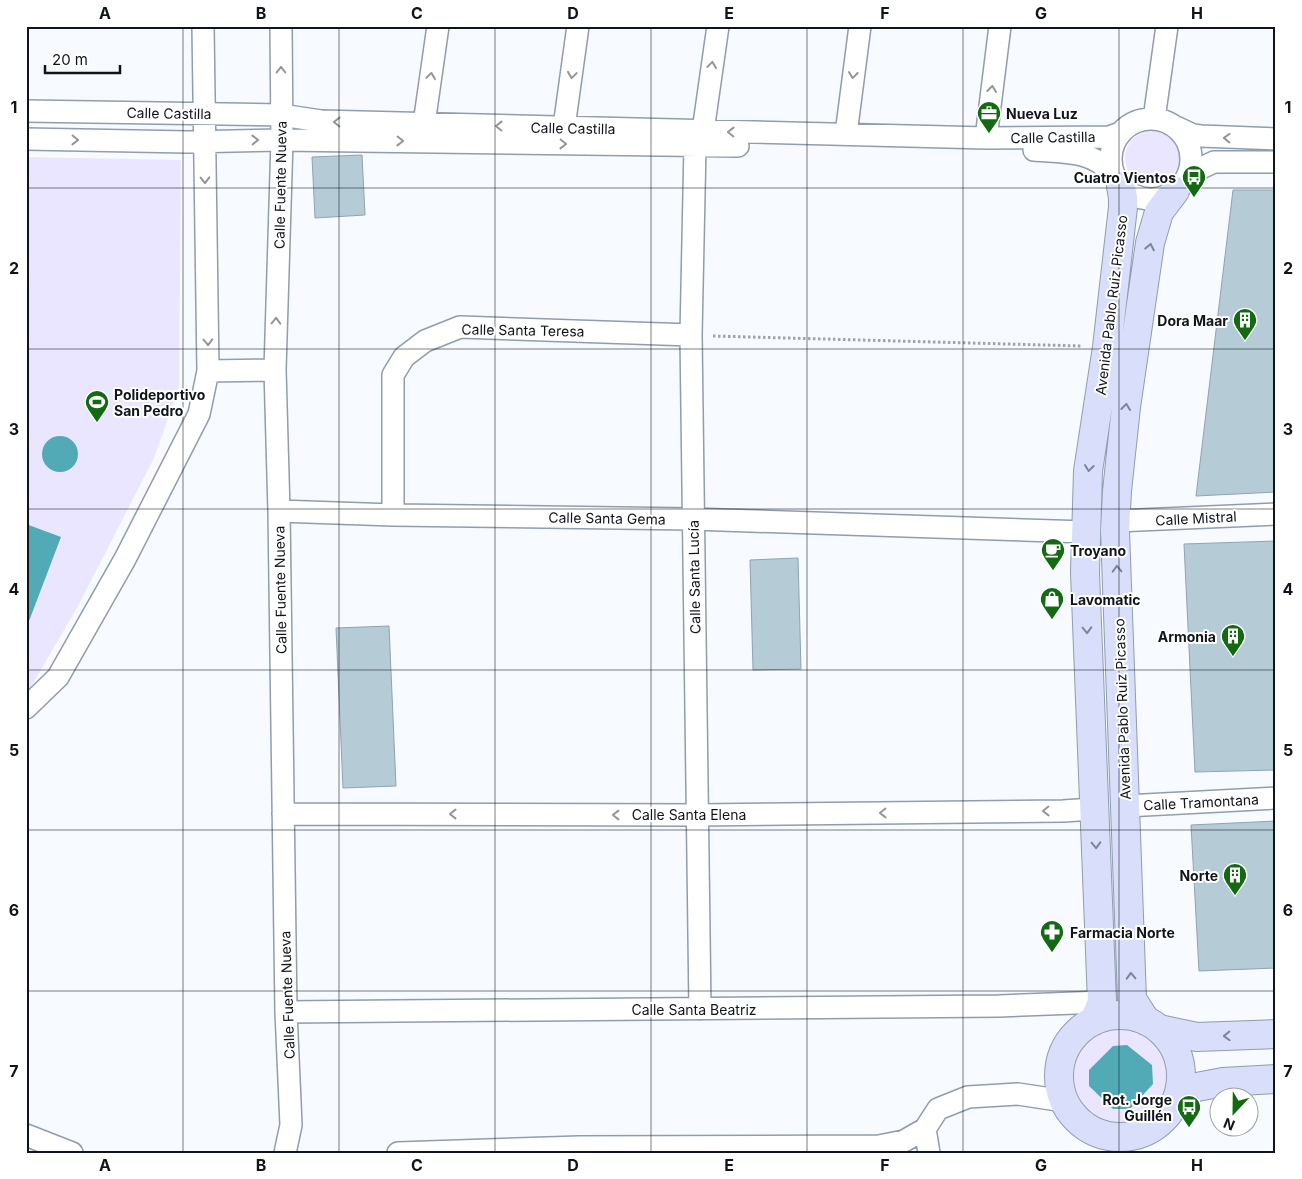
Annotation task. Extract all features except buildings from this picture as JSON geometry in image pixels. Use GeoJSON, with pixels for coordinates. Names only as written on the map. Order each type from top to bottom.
{"type":"FeatureCollection","features":[{"type":"Feature","properties":{"kind":"street"},"geometry":{"type":"LineString","coordinates":[[26,708],[58,677],[125,559],[199,414],[208,372],[202,26]]}},
{"type":"Feature","properties":{"kind":"street","name":"Calle Fuente Nueva"},"geometry":{"type":"LineString","coordinates":[[281,26],[282,140],[274,370],[286,1012],[291,1125],[285,1153]]}},
{"type":"Feature","properties":{"kind":"street"},"geometry":{"type":"LineString","coordinates":[[424,124],[438,26]]}},
{"type":"Feature","properties":{"kind":"street"},"geometry":{"type":"LineString","coordinates":[[564,128],[578,26]]}},
{"type":"Feature","properties":{"kind":"street","name":"Calle Santa Lucía"},"geometry":{"type":"LineString","coordinates":[[700,1009],[691,335],[699,138],[718,26]]}},
{"type":"Feature","properties":{"kind":"street"},"geometry":{"type":"LineString","coordinates":[[846,134],[860,26]]}},
{"type":"Feature","properties":{"kind":"street"},"geometry":{"type":"LineString","coordinates":[[986,138],[1000,26]]}},
{"type":"Feature","properties":{"kind":"street"},"geometry":{"type":"LineString","coordinates":[[1154,119],[1167,26]]}},
{"type":"Feature","properties":{"kind":"street","name":"Calle Castilla"},"geometry":{"type":"LineString","coordinates":[[26,111],[282,115],[321,122],[564,128],[699,138],[1076,152],[1103,164],[1117,181]]}},
{"type":"Feature","properties":{"kind":"street"},"geometry":{"type":"LineString","coordinates":[[1120,134],[1132,123],[1154,119],[1163,120],[1193,135],[1276,139]]}},
{"type":"Feature","properties":{"kind":"street","name":"Avenida Pablo Ruiz Picasso"},"geometry":{"type":"LineString","coordinates":[[1152,1025],[1132,999],[1116,521],[1117,490],[1126,408],[1150,243],[1159,212],[1181,184],[1191,164],[1191,151],[1186,140],[1176,127]]}},
{"type":"Feature","properties":{"kind":"street","name":"Calle Castilla"},"geometry":{"type":"LineString","coordinates":[[26,139],[188,142],[205,140],[699,138],[846,134],[986,138],[1109,137],[1120,134]]}},
{"type":"Feature","properties":{"kind":"street","name":"Avenida Pablo Ruiz Picasso"},"geometry":{"type":"LineString","coordinates":[[1098,1011],[1094,809],[1085,573],[1086,532],[1088,471],[1107,347],[1123,207],[1123,198],[1109,164],[1114,143],[1120,134]]}},
{"type":"Feature","properties":{"kind":"street"},"geometry":{"type":"LineString","coordinates":[[1117,181],[1133,194],[1148,198],[1160,197],[1181,184],[1197,170],[1214,162],[1276,162]]}},
{"type":"Feature","properties":{"kind":"street","name":"Calle Santa Teresa"},"geometry":{"type":"LineString","coordinates":[[393,515],[393,375],[404,357],[425,342],[460,327],[691,335]]}},
{"type":"Feature","properties":{"kind":"street"},"geometry":{"type":"LineString","coordinates":[[208,372],[274,370]]}},
{"type":"Feature","properties":{"kind":"street","name":"Calle Santa Gema"},"geometry":{"type":"LineString","coordinates":[[278,511],[393,515],[692,519],[1086,532]]}},
{"type":"Feature","properties":{"kind":"street","name":"Calle Mistral"},"geometry":{"type":"LineString","coordinates":[[1116,521],[1276,514]]}},
{"type":"Feature","properties":{"kind":"street","name":"Calle Tramontana"},"geometry":{"type":"LineString","coordinates":[[1126,806],[1276,798]]}},
{"type":"Feature","properties":{"kind":"street","name":"Calle Santa Elena"},"geometry":{"type":"LineString","coordinates":[[283,814],[698,815],[1063,811],[1094,809]]}},
{"type":"Feature","properties":{"kind":"street","name":"Calle Santa Beatriz"},"geometry":{"type":"LineString","coordinates":[[286,1012],[999,1006],[1098,1011]]}},
{"type":"Feature","properties":{"kind":"street"},"geometry":{"type":"LineString","coordinates":[[1152,1025],[1169,1039],[1177,1052],[1181,1074],[1179,1095],[1172,1109],[1163,1120],[1138,1144],[1116,1137],[1098,1142],[1071,1114],[1064,1101],[1059,1072],[1062,1057],[1068,1044],[1098,1011],[1132,1016],[1152,1025],[1197,1037],[1276,1034]]}},
{"type":"Feature","properties":{"kind":"street"},"geometry":{"type":"LineString","coordinates":[[1179,1095],[1196,1087],[1223,1082],[1276,1079]]}},
{"type":"Feature","properties":{"kind":"street"},"geometry":{"type":"LineString","coordinates":[[398,1153],[879,1146],[904,1142],[925,1129],[938,1109],[968,1097],[1018,1094],[1064,1101]]}},
{"type":"Feature","properties":{"kind":"street"},"geometry":{"type":"LineString","coordinates":[[925,1129],[929,1153]]}},
{"type":"Feature","properties":{"kind":"street"},"geometry":{"type":"LineString","coordinates":[[26,1135],[72,1153]]}},
{"type":"Feature","properties":{"kind":"path"},"geometry":{"type":"LineString","coordinates":[[691,335],[1107,347]]}},
{"type":"Feature","properties":{"kind":"shaded area"},"geometry":{"type":"Polygon","coordinates":[[[1147,131],[1157,131],[1167,135],[1175,143],[1179,158],[1175,173],[1167,181],[1157,185],[1147,185],[1137,181],[1129,173],[1125,163],[1125,153],[1129,143],[1137,135],[1147,131]]]}},
{"type":"Feature","properties":{"kind":"shaded area","name":"Polideportivo San Pedro"},"geometry":{"type":"Polygon","coordinates":[[[26,157],[181,160],[179,387],[154,458],[78,606],[26,695],[26,157]]]}},
{"type":"Feature","properties":{"kind":"shaded area"},"geometry":{"type":"Polygon","coordinates":[[[1121,1029],[1139,1033],[1154,1043],[1164,1058],[1168,1076],[1164,1094],[1154,1109],[1139,1119],[1121,1123],[1103,1119],[1088,1109],[1078,1094],[1074,1076],[1078,1058],[1088,1043],[1103,1033],[1121,1029]]]}},
{"type":"Feature","properties":{"kind":"water"},"geometry":{"type":"Polygon","coordinates":[[[60,436],[67,437],[73,441],[77,447],[77,461],[73,467],[67,471],[60,472],[53,471],[47,467],[43,461],[42,454],[43,447],[47,441],[53,437],[60,436]]]}},
{"type":"Feature","properties":{"kind":"water"},"geometry":{"type":"Polygon","coordinates":[[[26,524],[61,537],[26,629],[26,524]]]}},
{"type":"Feature","properties":{"kind":"water"},"geometry":{"type":"Polygon","coordinates":[[[1127,1045],[1152,1065],[1153,1084],[1130,1109],[1113,1109],[1089,1086],[1089,1070],[1113,1046],[1127,1045]]]}},
{"type":"Feature","properties":{"kind":"place","name":"Nueva Luz"},"geometry":{"type":"Point","coordinates":[989,134]}},
{"type":"Feature","properties":{"kind":"place","name":"Cuatro Vientos"},"geometry":{"type":"Point","coordinates":[1194,198]}},
{"type":"Feature","properties":{"kind":"place","name":"Dora Maar"},"geometry":{"type":"Point","coordinates":[1245,341]}},
{"type":"Feature","properties":{"kind":"place","name":"Polideportivo San Pedro"},"geometry":{"type":"Point","coordinates":[97,423]}},
{"type":"Feature","properties":{"kind":"place","name":"Troyano"},"geometry":{"type":"Point","coordinates":[1053,571]}},
{"type":"Feature","properties":{"kind":"place","name":"Lavomatic"},"geometry":{"type":"Point","coordinates":[1052,620]}},
{"type":"Feature","properties":{"kind":"place","name":"Armonia"},"geometry":{"type":"Point","coordinates":[1233,657]}},
{"type":"Feature","properties":{"kind":"place","name":"Norte"},"geometry":{"type":"Point","coordinates":[1235,896]}},
{"type":"Feature","properties":{"kind":"place","name":"Farmacia Norte"},"geometry":{"type":"Point","coordinates":[1052,953]}},
{"type":"Feature","properties":{"kind":"place","name":"Rot. Jorge Guillén"},"geometry":{"type":"Point","coordinates":[1189,1128]}}]}
